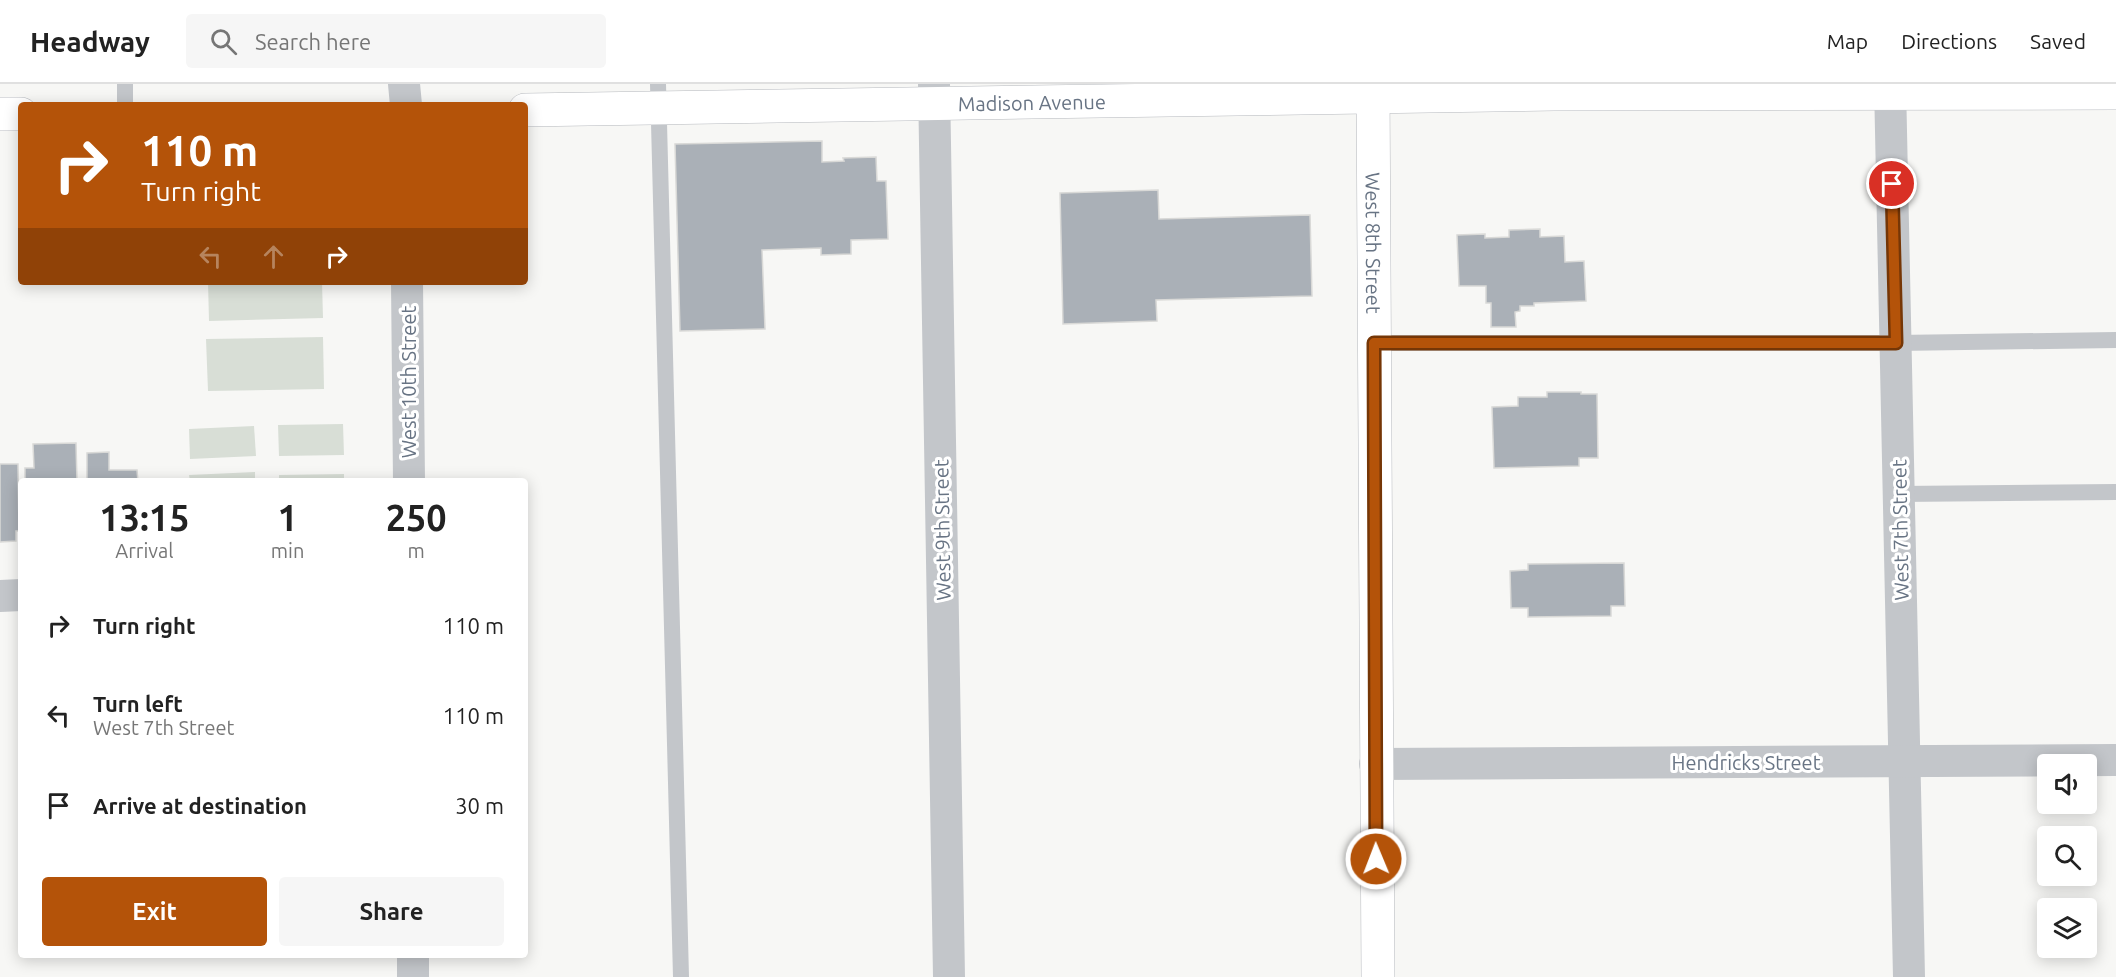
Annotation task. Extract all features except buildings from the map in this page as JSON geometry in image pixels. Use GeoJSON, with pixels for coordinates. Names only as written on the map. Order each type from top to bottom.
{"type":"FeatureCollection","features":[{"type":"Feature","properties":{"kind":"street"},"geometry":{"type":"LineString","coordinates":[[404,84],[406,102]]}},
{"type":"Feature","properties":{"kind":"street","name":"Madison Avenue"},"geometry":{"type":"LineString","coordinates":[[528,110],[658,96],[1890,89],[2116,93]]}},
{"type":"Feature","properties":{"kind":"street","name":"West 7th Street"},"geometry":{"type":"LineString","coordinates":[[1890,89],[1909,977]]}},
{"type":"Feature","properties":{"kind":"street","name":"West 8th Street"},"geometry":{"type":"LineString","coordinates":[[1373,91],[1378,977]]}},
{"type":"Feature","properties":{"kind":"street","name":"West 9th Street"},"geometry":{"type":"LineString","coordinates":[[935,94],[949,977]]}},
{"type":"Feature","properties":{"kind":"street"},"geometry":{"type":"LineString","coordinates":[[0,114],[18,114]]}},
{"type":"Feature","properties":{"kind":"street","name":"West 10th Street"},"geometry":{"type":"LineString","coordinates":[[407,285],[409,478]]}},
{"type":"Feature","properties":{"kind":"street"},"geometry":{"type":"LineString","coordinates":[[0,596],[18,595]]}},
{"type":"Feature","properties":{"kind":"street","name":"Hendricks Street"},"geometry":{"type":"LineString","coordinates":[[1375,764],[2116,760]]}},
{"type":"Feature","properties":{"kind":"street"},"geometry":{"type":"LineString","coordinates":[[413,958],[413,977]]}},
{"type":"Feature","properties":{"kind":"lane"},"geometry":{"type":"LineString","coordinates":[[125,84],[125,102]]}},
{"type":"Feature","properties":{"kind":"lane"},"geometry":{"type":"LineString","coordinates":[[658,96],[681,977]]}},
{"type":"Feature","properties":{"kind":"lane"},"geometry":{"type":"LineString","coordinates":[[1374,343],[1896,343],[2116,340]]}},
{"type":"Feature","properties":{"kind":"lane"},"geometry":{"type":"LineString","coordinates":[[1899,494],[2116,492]]}},
{"type":"Feature","properties":{"kind":"shaded area"},"geometry":{"type":"Polygon","coordinates":[[[208,285],[322,285],[323,318],[209,321],[208,285]]]}},
{"type":"Feature","properties":{"kind":"shaded area"},"geometry":{"type":"Polygon","coordinates":[[[323,337],[324,389],[208,391],[206,339],[323,337]]]}},
{"type":"Feature","properties":{"kind":"shaded area"},"geometry":{"type":"Polygon","coordinates":[[[343,424],[344,455],[279,456],[278,425],[343,424]]]}},
{"type":"Feature","properties":{"kind":"shaded area"},"geometry":{"type":"Polygon","coordinates":[[[254,426],[256,456],[190,459],[189,429],[254,426]]]}},
{"type":"Feature","properties":{"kind":"shaded area"},"geometry":{"type":"Polygon","coordinates":[[[255,472],[255,478],[190,478],[189,475],[255,472]]]}},
{"type":"Feature","properties":{"kind":"shaded area"},"geometry":{"type":"Polygon","coordinates":[[[344,474],[344,478],[279,478],[279,475],[344,474]]]}},
{"type":"Feature","properties":{"kind":"route"},"geometry":{"type":"LineString","coordinates":[[1376,859],[1374,343],[1896,343],[1892,184]]}}]}
